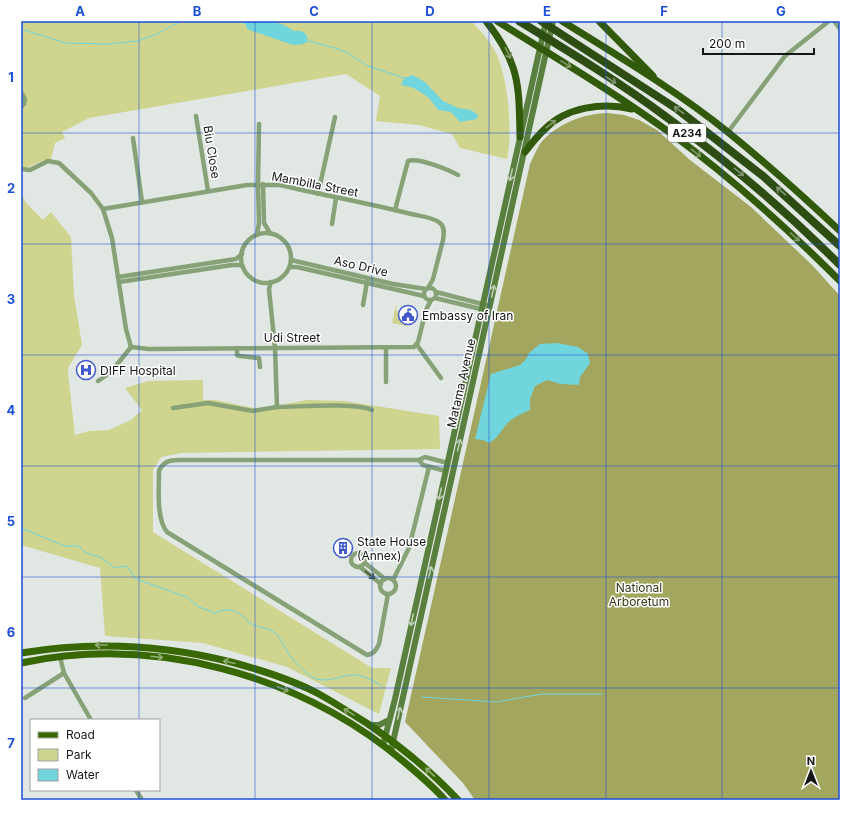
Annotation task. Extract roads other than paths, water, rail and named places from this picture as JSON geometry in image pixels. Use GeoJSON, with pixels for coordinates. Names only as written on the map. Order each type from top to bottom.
{"type":"FeatureCollection","features":[{"type":"Feature","properties":{"kind":"highway"},"geometry":{"type":"LineString","coordinates":[[486,21],[500,38],[515,68],[518,82],[520,137]]}},
{"type":"Feature","properties":{"kind":"highway"},"geometry":{"type":"LineString","coordinates":[[497,21],[673,135],[763,207],[840,281]]}},
{"type":"Feature","properties":{"kind":"highway","name":"A234"},"geometry":{"type":"LineString","coordinates":[[519,21],[669,118],[777,205],[840,265]]}},
{"type":"Feature","properties":{"kind":"highway","name":"A234"},"geometry":{"type":"LineString","coordinates":[[541,21],[677,109],[763,176],[840,246]]}},
{"type":"Feature","properties":{"kind":"highway"},"geometry":{"type":"LineString","coordinates":[[562,21],[662,85],[728,132],[784,179],[840,232]]}},
{"type":"Feature","properties":{"kind":"highway"},"geometry":{"type":"LineString","coordinates":[[599,21],[662,85]]}},
{"type":"Feature","properties":{"kind":"highway"},"geometry":{"type":"LineString","coordinates":[[524,152],[545,128],[557,119],[574,112],[604,106],[621,106],[636,110]]}},
{"type":"Feature","properties":{"kind":"main road","name":"Matama Avenue"},"geometry":{"type":"LineString","coordinates":[[383,745],[390,720],[546,21]]}},
{"type":"Feature","properties":{"kind":"main road","name":"Matama Avenue"},"geometry":{"type":"LineString","coordinates":[[390,751],[553,21]]}},
{"type":"Feature","properties":{"kind":"main road"},"geometry":{"type":"LineString","coordinates":[[508,190],[516,192]]}},
{"type":"Feature","properties":{"kind":"main road"},"geometry":{"type":"LineString","coordinates":[[436,512],[444,514]]}},
{"type":"Feature","properties":{"kind":"main road"},"geometry":{"type":"LineString","coordinates":[[21,653],[65,647],[119,645],[162,648],[204,655],[251,668],[296,684],[318,694],[369,725],[393,741],[425,768],[458,800]]}},
{"type":"Feature","properties":{"kind":"main road"},"geometry":{"type":"LineString","coordinates":[[21,663],[92,654],[143,655],[184,661],[221,669],[269,683],[314,702],[349,721],[383,745],[445,800]]}},
{"type":"Feature","properties":{"kind":"main road"},"geometry":{"type":"LineString","coordinates":[[369,725],[379,726],[390,720]]}},
{"type":"Feature","properties":{"kind":"street"},"geometry":{"type":"LineString","coordinates":[[728,132],[785,56],[829,21]]}},
{"type":"Feature","properties":{"kind":"street"},"geometry":{"type":"LineString","coordinates":[[834,21],[840,29]]}},
{"type":"Feature","properties":{"kind":"street"},"geometry":{"type":"LineString","coordinates":[[21,92],[25,99],[24,104],[21,107]]}},
{"type":"Feature","properties":{"kind":"street","name":"Biu Close"},"geometry":{"type":"LineString","coordinates":[[196,116],[208,191]]}},
{"type":"Feature","properties":{"kind":"street"},"geometry":{"type":"LineString","coordinates":[[318,194],[335,118]]}},
{"type":"Feature","properties":{"kind":"street"},"geometry":{"type":"LineString","coordinates":[[257,235],[260,223],[259,124]]}},
{"type":"Feature","properties":{"kind":"street"},"geometry":{"type":"LineString","coordinates":[[133,138],[142,202]]}},
{"type":"Feature","properties":{"kind":"street"},"geometry":{"type":"LineString","coordinates":[[395,210],[408,161],[414,160],[448,169],[458,176]]}},
{"type":"Feature","properties":{"kind":"street"},"geometry":{"type":"LineString","coordinates":[[21,169],[30,170],[48,161],[59,163],[91,193],[103,209],[110,228],[126,329],[131,347],[111,372],[98,381]]}},
{"type":"Feature","properties":{"kind":"street"},"geometry":{"type":"LineString","coordinates":[[260,184],[264,223],[270,233]]}},
{"type":"Feature","properties":{"kind":"street","name":"Mambilla Street"},"geometry":{"type":"LineString","coordinates":[[103,209],[208,191],[260,184],[280,185],[430,218],[440,223],[444,234],[433,279]]}},
{"type":"Feature","properties":{"kind":"street"},"geometry":{"type":"LineString","coordinates":[[332,224],[336,198]]}},
{"type":"Feature","properties":{"kind":"street"},"geometry":{"type":"LineString","coordinates":[[270,233],[277,235],[285,241],[290,250],[290,267],[282,278],[271,282],[263,283],[253,279],[241,265],[118,280],[236,259],[242,254],[248,241],[257,235],[270,233]]}},
{"type":"Feature","properties":{"kind":"street"},"geometry":{"type":"LineString","coordinates":[[242,254],[243,268]]}},
{"type":"Feature","properties":{"kind":"street","name":"Aso Drive"},"geometry":{"type":"LineString","coordinates":[[291,260],[393,284],[427,288],[435,291]]}},
{"type":"Feature","properties":{"kind":"street","name":"Aso Drive"},"geometry":{"type":"LineString","coordinates":[[290,267],[297,267],[367,282],[433,299]]}},
{"type":"Feature","properties":{"kind":"street"},"geometry":{"type":"LineString","coordinates":[[426,310],[424,292],[433,279]]}},
{"type":"Feature","properties":{"kind":"street"},"geometry":{"type":"LineString","coordinates":[[433,279],[435,291],[433,299],[426,310],[417,345],[441,378]]}},
{"type":"Feature","properties":{"kind":"street"},"geometry":{"type":"LineString","coordinates":[[271,282],[269,288],[277,408]]}},
{"type":"Feature","properties":{"kind":"street"},"geometry":{"type":"LineString","coordinates":[[363,305],[367,282]]}},
{"type":"Feature","properties":{"kind":"street"},"geometry":{"type":"LineString","coordinates":[[435,291],[482,307]]}},
{"type":"Feature","properties":{"kind":"street"},"geometry":{"type":"LineString","coordinates":[[433,299],[489,308]]}},
{"type":"Feature","properties":{"kind":"street","name":"Udi Street"},"geometry":{"type":"LineString","coordinates":[[131,347],[274,348],[386,347],[417,345]]}},
{"type":"Feature","properties":{"kind":"street"},"geometry":{"type":"LineString","coordinates":[[386,347],[386,382]]}},
{"type":"Feature","properties":{"kind":"street"},"geometry":{"type":"LineString","coordinates":[[237,348],[237,355],[259,358],[260,366]]}},
{"type":"Feature","properties":{"kind":"street"},"geometry":{"type":"LineString","coordinates":[[173,408],[208,403],[253,411],[277,408],[349,407],[372,410]]}},
{"type":"Feature","properties":{"kind":"street"},"geometry":{"type":"LineString","coordinates":[[388,594],[379,644],[372,654],[367,655],[167,532],[163,527],[160,518],[160,471],[165,463],[179,460],[419,460],[425,458],[444,462]]}},
{"type":"Feature","properties":{"kind":"street"},"geometry":{"type":"LineString","coordinates":[[419,460],[423,465],[442,470]]}},
{"type":"Feature","properties":{"kind":"street"},"geometry":{"type":"LineString","coordinates":[[393,580],[409,548],[430,467]]}},
{"type":"Feature","properties":{"kind":"street"},"geometry":{"type":"LineString","coordinates":[[381,584],[360,567],[355,566],[352,563],[351,559],[353,555],[358,553],[362,554],[365,558],[365,563],[385,579],[393,580]]}},
{"type":"Feature","properties":{"kind":"street"},"geometry":{"type":"LineString","coordinates":[[360,567],[365,563]]}},
{"type":"Feature","properties":{"kind":"street"},"geometry":{"type":"LineString","coordinates":[[385,579],[381,584],[381,591],[388,594],[392,593],[395,589],[396,584],[393,580]]}},
{"type":"Feature","properties":{"kind":"street"},"geometry":{"type":"LineString","coordinates":[[60,657],[64,673],[90,719]]}},
{"type":"Feature","properties":{"kind":"street"},"geometry":{"type":"LineString","coordinates":[[24,698],[64,673]]}},
{"type":"Feature","properties":{"kind":"street"},"geometry":{"type":"LineString","coordinates":[[137,791],[142,800]]}},
{"type":"Feature","properties":{"kind":"water"},"geometry":{"type":"Polygon","coordinates":[[[240,21],[268,21],[282,24],[294,31],[301,31],[306,34],[308,41],[304,44],[293,45],[247,29],[246,25],[240,21]]]}},
{"type":"Feature","properties":{"kind":"water"},"geometry":{"type":"Polygon","coordinates":[[[413,75],[425,82],[443,101],[458,108],[471,110],[478,115],[477,119],[460,122],[451,112],[438,110],[428,97],[414,88],[401,85],[404,78],[413,75]]]}},
{"type":"Feature","properties":{"kind":"water"},"geometry":{"type":"Polygon","coordinates":[[[557,343],[578,347],[588,354],[590,363],[580,377],[579,385],[561,384],[547,380],[535,386],[530,399],[530,410],[511,420],[497,437],[489,443],[483,440],[475,439],[491,374],[520,365],[529,353],[540,344],[557,343]]]}},
{"type":"Feature","properties":{"kind":"waterway"},"geometry":{"type":"LineString","coordinates":[[21,29],[65,43],[108,44],[138,41],[157,34],[181,21]]}},
{"type":"Feature","properties":{"kind":"waterway"},"geometry":{"type":"LineString","coordinates":[[308,41],[346,52],[368,66],[404,78]]}},
{"type":"Feature","properties":{"kind":"waterway"},"geometry":{"type":"LineString","coordinates":[[21,528],[65,546],[78,546],[86,553],[100,557],[115,568],[127,566],[136,579],[187,597],[199,607],[215,613],[226,610],[238,613],[252,624],[275,633],[290,656],[312,677],[328,680],[357,675],[367,678],[382,686]]}},
{"type":"Feature","properties":{"kind":"waterway"},"geometry":{"type":"LineString","coordinates":[[422,697],[496,702],[542,694],[602,694]]}},
{"type":"Feature","properties":{"kind":"place","name":"Embassy of Iran"},"geometry":{"type":"Point","coordinates":[408,315]}},
{"type":"Feature","properties":{"kind":"place","name":"DIFF Hospital"},"geometry":{"type":"Point","coordinates":[86,370]}},
{"type":"Feature","properties":{"kind":"place","name":"State House (Annex)"},"geometry":{"type":"Point","coordinates":[343,548]}},
{"type":"Feature","properties":{"kind":"park label","name":"National Arboretum"},"geometry":{"type":"Point","coordinates":[639,594]}}]}
